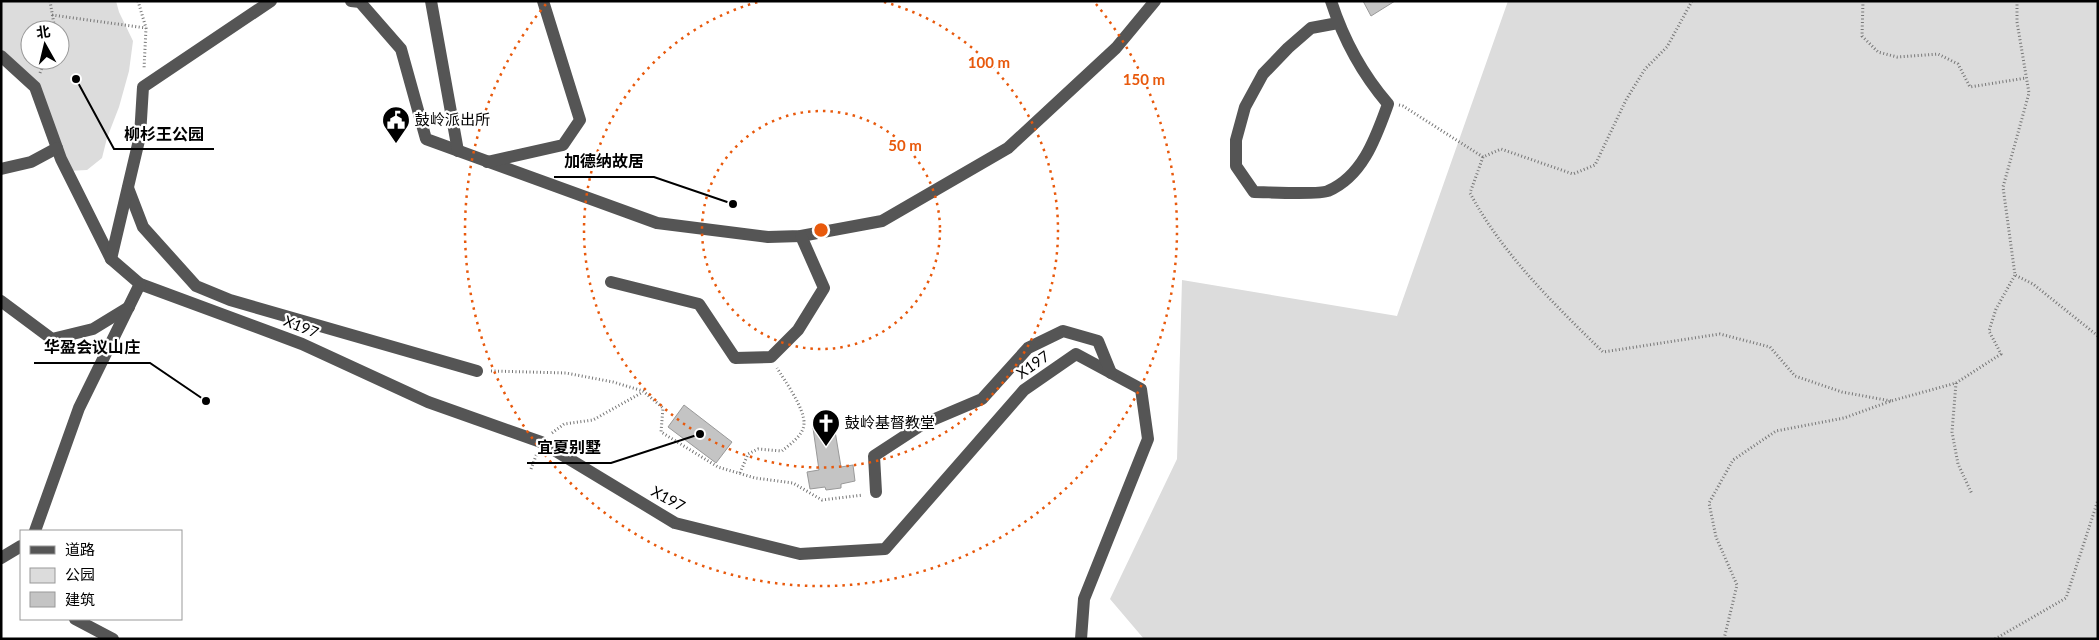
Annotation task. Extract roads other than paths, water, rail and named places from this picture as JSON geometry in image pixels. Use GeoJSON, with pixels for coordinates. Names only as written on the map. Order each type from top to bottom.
{"type":"FeatureCollection","features":[{"type":"Feature","properties":{"kind":"street"},"geometry":{"type":"LineString","coordinates":[[111,259],[140,136],[143,87],[272,1]]}},
{"type":"Feature","properties":{"kind":"street"},"geometry":{"type":"LineString","coordinates":[[351,1],[360,2],[401,49],[426,140],[657,223],[768,237],[801,236],[882,221],[1008,148],[1116,48],[1156,1]]}},
{"type":"Feature","properties":{"kind":"street"},"geometry":{"type":"LineString","coordinates":[[431,1],[458,151]]}},
{"type":"Feature","properties":{"kind":"street"},"geometry":{"type":"LineString","coordinates":[[487,162],[563,145],[580,120],[543,1]]}},
{"type":"Feature","properties":{"kind":"street"},"geometry":{"type":"LineString","coordinates":[[1330,1],[1338,23],[1377,91],[1388,104],[1374,141],[1355,172],[1327,192],[1254,192],[1236,166],[1236,140],[1245,107],[1262,74],[1288,48],[1312,28],[1338,23]]}},
{"type":"Feature","properties":{"kind":"street","name":"X197"},"geometry":{"type":"LineString","coordinates":[[1,56],[34,87],[57,148],[111,259],[140,284],[302,344],[428,402],[541,442],[675,524],[800,554],[885,549],[1024,390],[1076,354],[1141,389],[1148,438],[1084,599],[1081,639]]}},
{"type":"Feature","properties":{"kind":"street"},"geometry":{"type":"LineString","coordinates":[[1,169],[31,162],[57,148]]}},
{"type":"Feature","properties":{"kind":"street"},"geometry":{"type":"LineString","coordinates":[[128,188],[143,227],[196,286],[230,300],[477,371]]}},
{"type":"Feature","properties":{"kind":"street"},"geometry":{"type":"LineString","coordinates":[[611,282],[699,304],[735,358],[771,357],[798,330],[824,288],[801,236]]}},
{"type":"Feature","properties":{"kind":"street"},"geometry":{"type":"LineString","coordinates":[[35,530],[80,408],[140,284]]}},
{"type":"Feature","properties":{"kind":"street"},"geometry":{"type":"LineString","coordinates":[[1,300],[52,339],[93,329],[128,307]]}},
{"type":"Feature","properties":{"kind":"street"},"geometry":{"type":"LineString","coordinates":[[185,301],[230,300]]}},
{"type":"Feature","properties":{"kind":"street"},"geometry":{"type":"LineString","coordinates":[[876,492],[874,456],[923,424],[982,399],[1028,348],[1063,331],[1098,341],[1111,373]]}},
{"type":"Feature","properties":{"kind":"street"},"geometry":{"type":"LineString","coordinates":[[1,558],[20,547]]}},
{"type":"Feature","properties":{"kind":"street"},"geometry":{"type":"LineString","coordinates":[[77,620],[113,639]]}},
{"type":"Feature","properties":{"kind":"place","name":"柳杉王公园"},"geometry":{"type":"Point","coordinates":[76,79]}},
{"type":"Feature","properties":{"kind":"place","name":"鼓岭派出所"},"geometry":{"type":"Point","coordinates":[396,144]}},
{"type":"Feature","properties":{"kind":"place","name":"加德纳故居"},"geometry":{"type":"Point","coordinates":[733,204]}},
{"type":"Feature","properties":{"kind":"place","name":"华盈会议山庄"},"geometry":{"type":"Point","coordinates":[206,401]}},
{"type":"Feature","properties":{"kind":"place","name":"宜夏别墅"},"geometry":{"type":"Point","coordinates":[700,434]}},
{"type":"Feature","properties":{"kind":"place","name":"鼓岭基督教堂"},"geometry":{"type":"Point","coordinates":[826,447]}}]}
